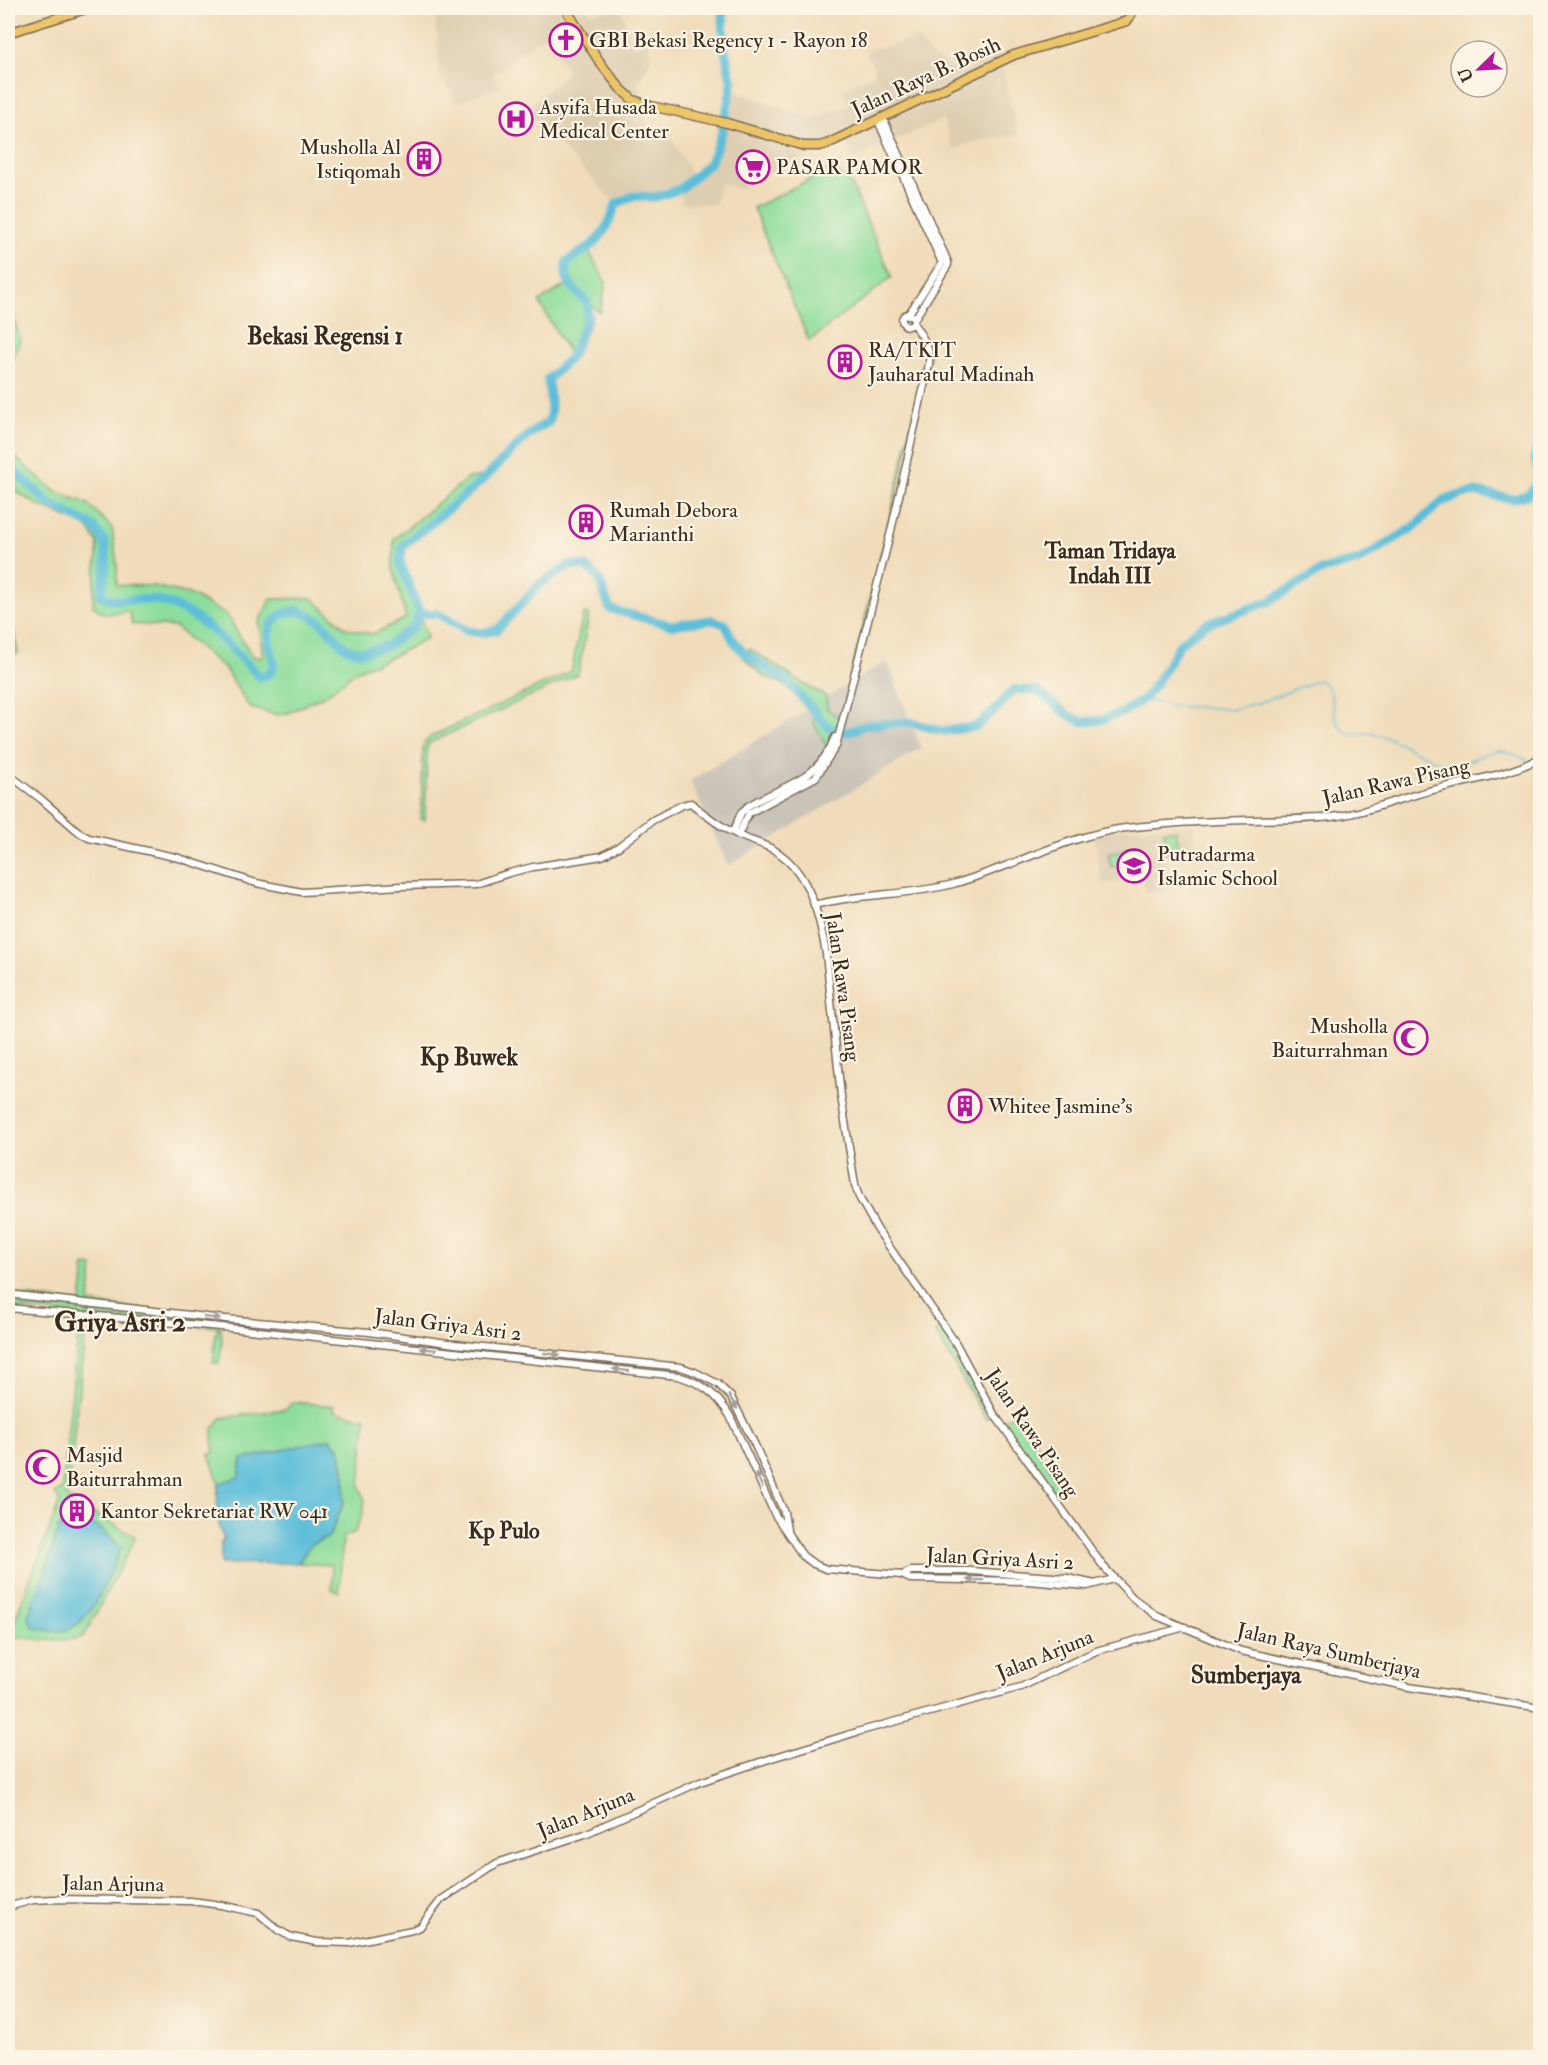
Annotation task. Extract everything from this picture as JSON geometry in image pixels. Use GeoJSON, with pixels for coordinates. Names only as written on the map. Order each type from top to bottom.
{"type":"FeatureCollection","features":[{"type":"Feature","properties":{"kind":"main road"},"geometry":{"type":"LineString","coordinates":[[8,33],[89,8]]}},
{"type":"Feature","properties":{"kind":"main road","name":"Jalan Raya B. Bosih"},"geometry":{"type":"LineString","coordinates":[[565,8],[601,64],[633,100],[727,123],[804,146],[819,146],[1014,55],[1127,21],[1135,8]]}},
{"type":"Feature","properties":{"kind":"street"},"geometry":{"type":"LineString","coordinates":[[736,834],[744,815],[753,804],[812,772],[836,739],[926,362],[925,347],[911,321],[942,263],[922,211],[880,119]]}},
{"type":"Feature","properties":{"kind":"street","name":"Jalan Rawa Pisang"},"geometry":{"type":"LineString","coordinates":[[1185,1627],[1157,1616],[1133,1598],[1103,1566],[996,1417],[956,1342],[877,1229],[859,1197],[855,1188],[841,1096],[825,948],[814,905],[846,898],[926,890],[951,884],[1072,842],[1124,828],[1322,818],[1349,814],[1430,790],[1511,772],[1540,758]]}},
{"type":"Feature","properties":{"kind":"street"},"geometry":{"type":"LineString","coordinates":[[8,774],[89,838],[179,858],[255,882],[302,892],[476,884],[509,873],[602,856],[618,847],[653,820],[682,805],[691,803],[708,817],[736,834],[773,849],[789,862],[797,871],[814,905]]}},
{"type":"Feature","properties":{"kind":"street","name":"Jalan Griya Asri 2"},"geometry":{"type":"LineString","coordinates":[[8,1294],[681,1367],[718,1384],[730,1397],[755,1445],[784,1512],[787,1530]]}},
{"type":"Feature","properties":{"kind":"street","name":"Jalan Griya Asri 2"},"geometry":{"type":"LineString","coordinates":[[8,1308],[221,1327],[684,1378],[706,1388],[722,1402],[775,1515],[803,1556],[819,1567],[837,1571],[902,1575],[911,1571],[951,1571],[1028,1578],[1067,1578],[1088,1581],[1096,1585],[1114,1579]]}},
{"type":"Feature","properties":{"kind":"street","name":"Jalan Raya Sumberjaya"},"geometry":{"type":"LineString","coordinates":[[1185,1627],[1241,1651],[1328,1671],[1409,1688],[1540,1707]]}},
{"type":"Feature","properties":{"kind":"street","name":"Jalan Arjuna"},"geometry":{"type":"LineString","coordinates":[[8,1906],[33,1900],[55,1899],[191,1901],[258,1913],[278,1930],[291,1937],[317,1942],[349,1943],[409,1931],[420,1927],[441,1900],[497,1863],[585,1834],[700,1782],[857,1732],[1021,1687],[1096,1650],[1185,1627]]}},
{"type":"Feature","properties":{"kind":"shaded area"},"geometry":{"type":"Polygon","coordinates":[[[435,8],[588,8],[590,13],[621,8],[633,47],[648,43],[652,57],[638,83],[648,133],[670,134],[693,178],[710,163],[722,133],[731,90],[813,119],[848,105],[842,89],[876,73],[866,52],[917,37],[929,54],[959,73],[999,55],[1019,135],[980,140],[953,150],[943,119],[853,159],[843,137],[738,189],[720,183],[715,204],[683,203],[679,189],[656,197],[633,196],[616,204],[526,110],[567,72],[547,37],[537,39],[493,75],[502,87],[457,102],[439,75],[435,8]]]}},
{"type":"Feature","properties":{"kind":"shaded area"},"geometry":{"type":"Polygon","coordinates":[[[887,661],[921,748],[728,866],[690,781],[887,661]]]}},
{"type":"Feature","properties":{"kind":"shaded area","name":"Putradarma Islamic School"},"geometry":{"type":"Polygon","coordinates":[[[1194,824],[1196,851],[1166,854],[1175,889],[1145,893],[1143,879],[1102,884],[1094,835],[1125,829],[1194,824]]]}},
{"type":"Feature","properties":{"kind":"green space"},"geometry":{"type":"Polygon","coordinates":[[[832,168],[851,184],[892,277],[809,341],[753,208],[832,168]]]}},
{"type":"Feature","properties":{"kind":"green space"},"geometry":{"type":"Polygon","coordinates":[[[588,249],[606,283],[600,312],[587,303],[588,317],[571,357],[539,302],[569,283],[564,273],[567,261],[588,249]]]}},
{"type":"Feature","properties":{"kind":"green space"},"geometry":{"type":"Polygon","coordinates":[[[8,301],[20,340],[8,375],[8,301]]]}},
{"type":"Feature","properties":{"kind":"green space"},"geometry":{"type":"Polygon","coordinates":[[[913,323],[930,355],[848,699],[845,698],[926,362],[925,348],[910,326],[913,323]]]}},
{"type":"Feature","properties":{"kind":"green space"},"geometry":{"type":"Polygon","coordinates":[[[8,451],[55,491],[88,504],[112,528],[117,585],[153,586],[189,594],[227,615],[252,656],[263,658],[259,622],[271,599],[312,598],[346,628],[373,634],[406,618],[393,568],[394,539],[468,478],[487,476],[403,546],[400,562],[411,585],[427,638],[392,657],[357,670],[327,694],[288,713],[278,715],[250,708],[225,669],[175,627],[132,624],[129,611],[105,614],[93,606],[98,543],[86,526],[38,505],[8,486],[8,451]]]}},
{"type":"Feature","properties":{"kind":"green space"},"geometry":{"type":"Polygon","coordinates":[[[8,605],[18,653],[8,657],[8,605]]]}},
{"type":"Feature","properties":{"kind":"green space"},"geometry":{"type":"Polygon","coordinates":[[[583,614],[589,615],[578,674],[429,743],[425,820],[421,819],[424,743],[432,736],[570,672],[583,614]]]}},
{"type":"Feature","properties":{"kind":"green space"},"geometry":{"type":"Polygon","coordinates":[[[750,649],[826,696],[827,709],[841,719],[829,750],[813,722],[817,716],[783,684],[763,676],[740,654],[750,649]]]}},
{"type":"Feature","properties":{"kind":"green space"},"geometry":{"type":"Polygon","coordinates":[[[1176,830],[1179,851],[1167,853],[1164,831],[1176,830]]]}},
{"type":"Feature","properties":{"kind":"green space"},"geometry":{"type":"Polygon","coordinates":[[[1130,848],[1133,863],[1111,867],[1108,853],[1130,848]]]}},
{"type":"Feature","properties":{"kind":"green space"},"geometry":{"type":"Polygon","coordinates":[[[85,1266],[93,1267],[89,1303],[215,1318],[220,1327],[87,1316],[67,1498],[136,1537],[84,1636],[59,1640],[14,1636],[9,1635],[60,1501],[55,1494],[62,1489],[80,1315],[8,1308],[8,1294],[81,1303],[85,1266]]]}},
{"type":"Feature","properties":{"kind":"green space"},"geometry":{"type":"Polygon","coordinates":[[[945,1326],[994,1414],[986,1419],[935,1332],[945,1326]]]}},
{"type":"Feature","properties":{"kind":"green space"},"geometry":{"type":"Polygon","coordinates":[[[220,1328],[222,1340],[219,1364],[213,1363],[216,1332],[220,1328]]]}},
{"type":"Feature","properties":{"kind":"green space"},"geometry":{"type":"Polygon","coordinates":[[[293,1402],[334,1406],[334,1411],[366,1418],[360,1486],[365,1500],[355,1532],[343,1537],[339,1592],[332,1589],[332,1565],[298,1563],[311,1544],[329,1537],[344,1502],[345,1476],[340,1449],[330,1439],[242,1459],[240,1477],[219,1483],[209,1454],[214,1453],[213,1429],[221,1418],[286,1409],[293,1402]]]}},
{"type":"Feature","properties":{"kind":"green space"},"geometry":{"type":"Polygon","coordinates":[[[1017,1411],[1063,1490],[1053,1496],[1001,1423],[1017,1411]]]}},
{"type":"Feature","properties":{"kind":"water"},"geometry":{"type":"Polygon","coordinates":[[[330,1439],[340,1449],[345,1476],[344,1502],[329,1537],[311,1544],[298,1563],[221,1564],[221,1543],[224,1539],[218,1512],[219,1483],[239,1477],[242,1459],[330,1439]]]}},
{"type":"Feature","properties":{"kind":"water"},"geometry":{"type":"Polygon","coordinates":[[[64,1520],[74,1520],[96,1526],[121,1548],[100,1595],[84,1618],[66,1630],[50,1631],[33,1627],[28,1616],[59,1528],[64,1520]]]}},
{"type":"Feature","properties":{"kind":"waterway"},"geometry":{"type":"LineString","coordinates":[[420,613],[400,562],[403,546],[486,477],[523,440],[549,422],[551,409],[548,379],[571,357],[588,317],[587,302],[573,289],[567,279],[567,261],[598,239],[608,224],[616,204],[633,196],[656,197],[680,189],[710,163],[722,133],[732,84],[724,46],[723,8]]}},
{"type":"Feature","properties":{"kind":"waterway"},"geometry":{"type":"LineString","coordinates":[[8,339],[8,348]]}},
{"type":"Feature","properties":{"kind":"waterway"},"geometry":{"type":"LineString","coordinates":[[8,465],[49,503],[94,527],[105,542],[106,570],[101,595],[121,600],[160,601],[189,613],[214,632],[260,677],[270,673],[274,665],[269,642],[270,625],[282,614],[299,610],[320,621],[347,649],[362,652],[387,646],[414,627],[420,613],[438,614],[468,631],[482,633],[497,630],[541,583],[570,565],[586,566],[599,579],[610,609],[671,625],[712,620],[725,624],[733,640],[744,653],[788,682],[829,728],[848,732],[867,725],[909,722],[943,731],[975,727],[1014,689],[1038,691],[1068,715],[1083,722],[1101,720],[1123,712],[1144,699],[1181,642],[1206,624],[1268,602],[1322,570],[1360,560],[1414,527],[1441,502],[1476,492],[1513,499],[1529,494],[1536,485],[1538,472],[1535,457],[1540,438]]}},
{"type":"Feature","properties":{"kind":"waterway"},"geometry":{"type":"LineString","coordinates":[[1144,699],[1170,706],[1234,709],[1261,702],[1319,680],[1325,685],[1332,698],[1336,720],[1348,733],[1380,735],[1448,764],[1462,763],[1494,751],[1514,754],[1527,760]]}},
{"type":"Feature","properties":{"kind":"place","name":"GBI Bekasi Regency 1 - Rayon 18"},"geometry":{"type":"Point","coordinates":[566,40]}},
{"type":"Feature","properties":{"kind":"place","name":"Asyifa Husada Medical Center"},"geometry":{"type":"Point","coordinates":[516,119]}},
{"type":"Feature","properties":{"kind":"place","name":"Musholla Al Istiqomah"},"geometry":{"type":"Point","coordinates":[424,159]}},
{"type":"Feature","properties":{"kind":"place","name":"PASAR PAMOR"},"geometry":{"type":"Point","coordinates":[753,167]}},
{"type":"Feature","properties":{"kind":"place","name":"RA/TKIT Jauharatul Madinah"},"geometry":{"type":"Point","coordinates":[845,362]}},
{"type":"Feature","properties":{"kind":"place","name":"Rumah Debora Marianthi"},"geometry":{"type":"Point","coordinates":[586,522]}},
{"type":"Feature","properties":{"kind":"place","name":"Putradarma Islamic School"},"geometry":{"type":"Point","coordinates":[1134,866]}},
{"type":"Feature","properties":{"kind":"place","name":"Musholla Baiturrahman"},"geometry":{"type":"Point","coordinates":[1411,1038]}},
{"type":"Feature","properties":{"kind":"place","name":"Whitee Jasmine's"},"geometry":{"type":"Point","coordinates":[965,1106]}},
{"type":"Feature","properties":{"kind":"place","name":"Masjid Baiturrahman"},"geometry":{"type":"Point","coordinates":[43,1467]}},
{"type":"Feature","properties":{"kind":"place","name":"Kantor Sekretariat RW 041"},"geometry":{"type":"Point","coordinates":[77,1511]}},
{"type":"Feature","properties":{"kind":"district","name":"Bekasi Regensi 1"},"geometry":{"type":"Point","coordinates":[325,336]}},
{"type":"Feature","properties":{"kind":"district","name":"Taman Tridaya Indah III"},"geometry":{"type":"Point","coordinates":[1110,564]}},
{"type":"Feature","properties":{"kind":"district","name":"Kp Buwek"},"geometry":{"type":"Point","coordinates":[469,1057]}},
{"type":"Feature","properties":{"kind":"district","name":"Griya Asri 2"},"geometry":{"type":"Point","coordinates":[120,1322]}},
{"type":"Feature","properties":{"kind":"district","name":"Kp Pulo"},"geometry":{"type":"Point","coordinates":[504,1531]}},
{"type":"Feature","properties":{"kind":"district","name":"Sumberjaya"},"geometry":{"type":"Point","coordinates":[1246,1675]}}]}
